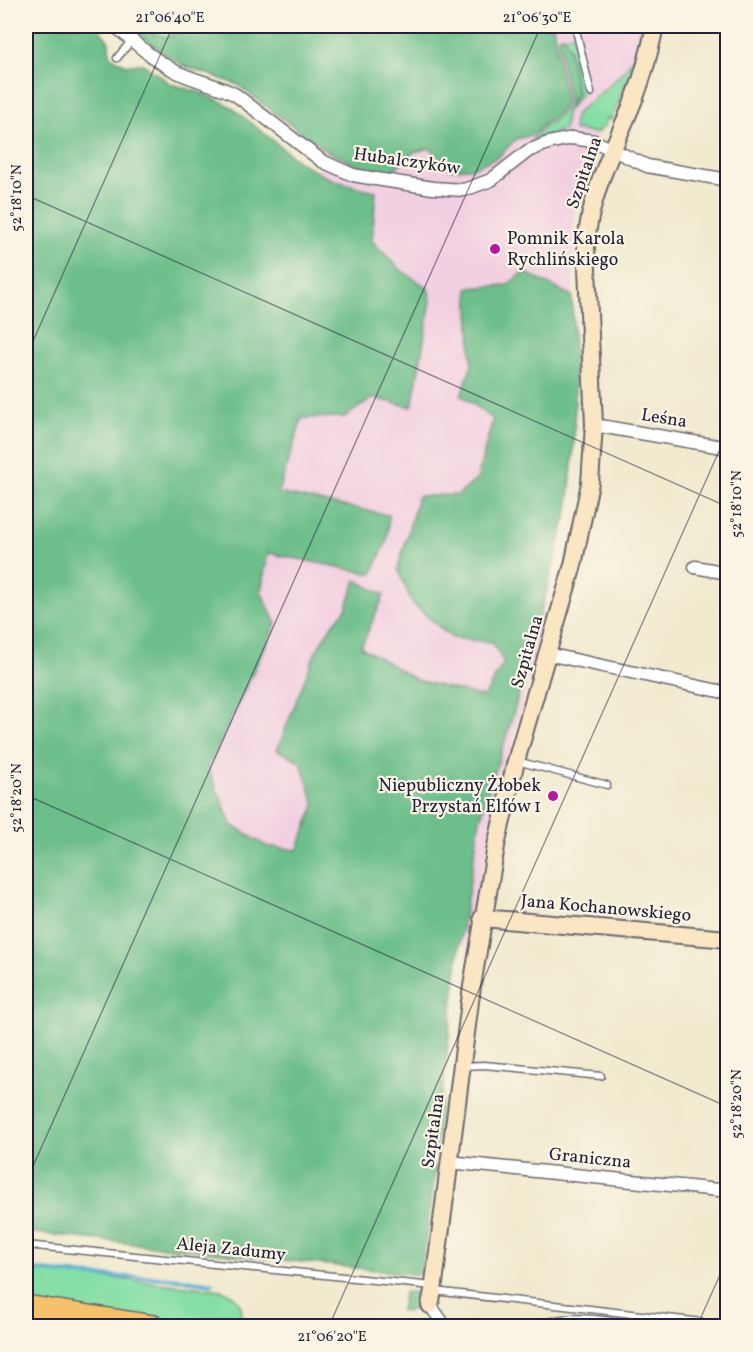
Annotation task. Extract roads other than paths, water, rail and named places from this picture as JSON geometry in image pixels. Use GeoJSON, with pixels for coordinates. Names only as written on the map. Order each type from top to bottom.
{"type":"FeatureCollection","features":[{"type":"Feature","properties":{"kind":"highway"},"geometry":{"type":"LineString","coordinates":[[26,1306],[154,1326]]}},
{"type":"Feature","properties":{"kind":"street","name":"Hubalczyków"},"geometry":{"type":"LineString","coordinates":[[116,26],[176,71],[224,88],[236,95],[322,161],[353,175],[433,188],[464,190],[491,180],[528,151],[558,140],[572,138],[594,141],[647,166],[728,180]]}},
{"type":"Feature","properties":{"kind":"street","name":"Szpitalna"},"geometry":{"type":"LineString","coordinates":[[432,1294],[482,918],[496,846],[516,760],[580,535],[590,483],[594,425],[585,246],[587,228],[594,198],[642,77],[655,26]]}},
{"type":"Feature","properties":{"kind":"street","name":"Leśna"},"geometry":{"type":"LineString","coordinates":[[594,425],[728,448]]}},
{"type":"Feature","properties":{"kind":"street"},"geometry":{"type":"LineString","coordinates":[[695,567],[728,573]]}},
{"type":"Feature","properties":{"kind":"street"},"geometry":{"type":"LineString","coordinates":[[548,654],[728,693]]}},
{"type":"Feature","properties":{"kind":"street","name":"Jana Kochanowskiego"},"geometry":{"type":"LineString","coordinates":[[482,918],[728,939]]}},
{"type":"Feature","properties":{"kind":"street","name":"Graniczna"},"geometry":{"type":"LineString","coordinates":[[449,1162],[728,1191]]}},
{"type":"Feature","properties":{"kind":"street"},"geometry":{"type":"LineString","coordinates":[[432,1294],[445,1326]]}},
{"type":"Feature","properties":{"kind":"street"},"geometry":{"type":"LineString","coordinates":[[544,1326],[577,1322],[628,1326]]}},
{"type":"Feature","properties":{"kind":"lane"},"geometry":{"type":"LineString","coordinates":[[575,26],[591,93]]}},
{"type":"Feature","properties":{"kind":"lane"},"geometry":{"type":"LineString","coordinates":[[117,58],[132,40]]}},
{"type":"Feature","properties":{"kind":"lane"},"geometry":{"type":"LineString","coordinates":[[516,760],[607,785]]}},
{"type":"Feature","properties":{"kind":"lane"},"geometry":{"type":"LineString","coordinates":[[462,1066],[484,1065],[601,1076]]}},
{"type":"Feature","properties":{"kind":"lane","name":"Aleja Zadumy"},"geometry":{"type":"LineString","coordinates":[[26,1245],[432,1294],[702,1322]]}},
{"type":"Feature","properties":{"kind":"waterway"},"geometry":{"type":"LineString","coordinates":[[26,1269],[91,1276],[171,1278],[213,1284]]}},
{"type":"Feature","properties":{"kind":"place","name":"Pomnik Karola Rychlińskiego"},"geometry":{"type":"Point","coordinates":[495,249]}},
{"type":"Feature","properties":{"kind":"place","name":"Niepubliczny Żłobek Przystań Elfów 1"},"geometry":{"type":"Point","coordinates":[553,796]}}]}
